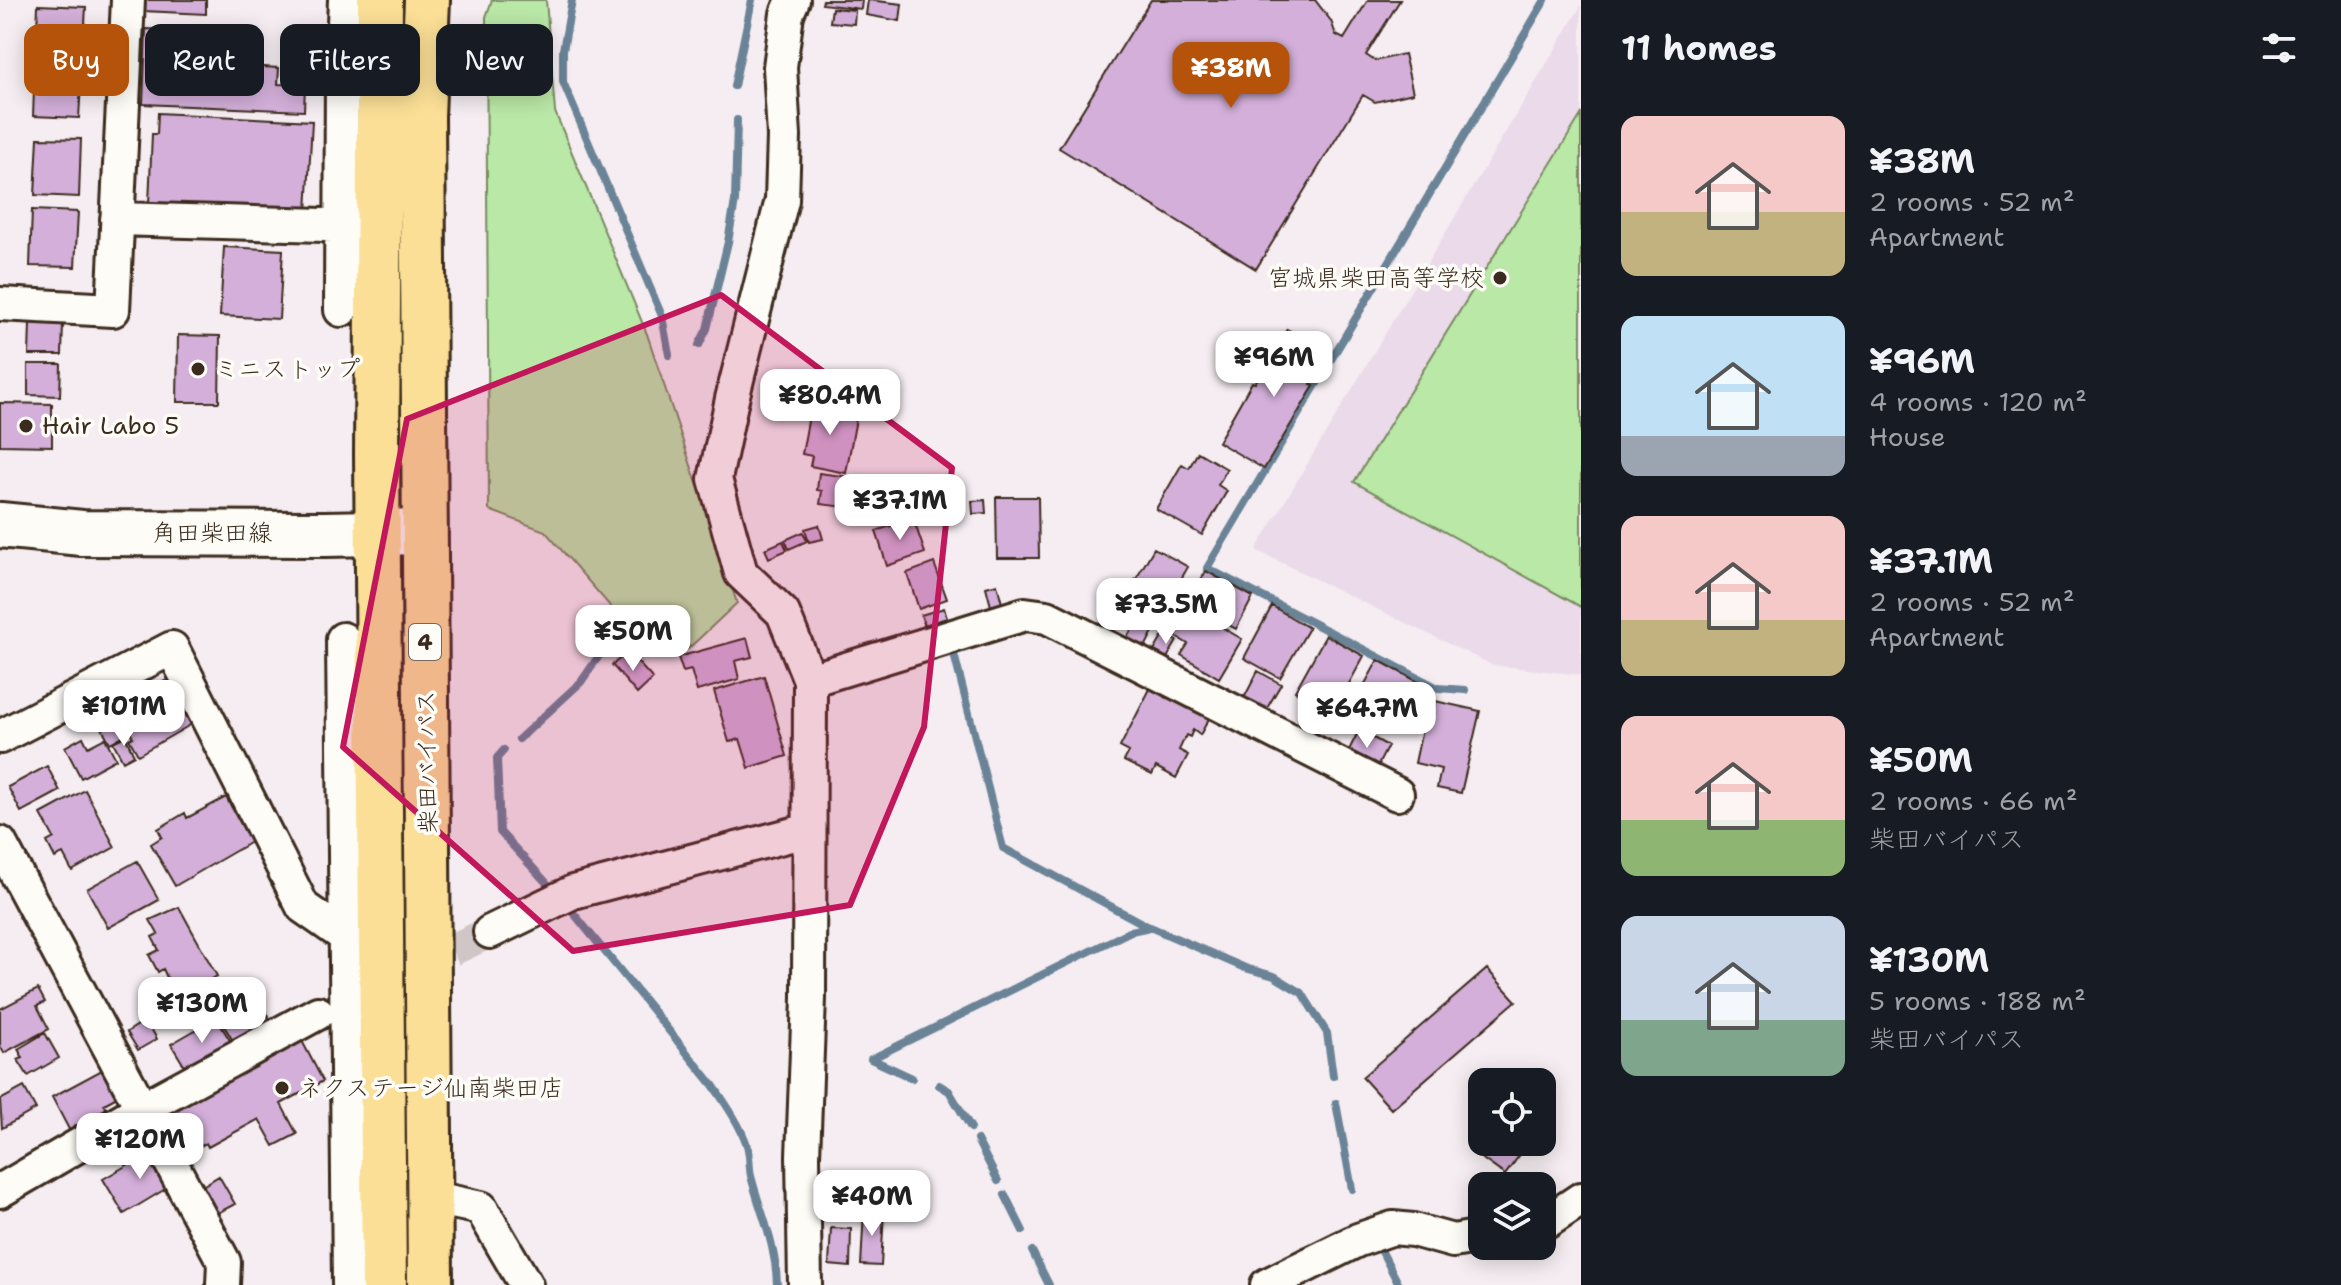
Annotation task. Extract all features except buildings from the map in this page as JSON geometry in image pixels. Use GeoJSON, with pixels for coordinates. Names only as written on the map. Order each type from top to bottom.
{"type":"FeatureCollection","features":[{"type":"Feature","properties":{"kind":"highway","name":"柴田バイパス"},"geometry":{"type":"LineString","coordinates":[[380,0],[359,226],[378,533],[364,937],[384,1285]]}},
{"type":"Feature","properties":{"kind":"highway","name":"柴田バイパス"},"geometry":{"type":"LineString","coordinates":[[427,0],[422,116],[430,1285]]}},
{"type":"Feature","properties":{"kind":"main road","name":"角田柴田線"},"geometry":{"type":"LineString","coordinates":[[0,525],[82,533],[424,532]]}},
{"type":"Feature","properties":{"kind":"street"},"geometry":{"type":"LineString","coordinates":[[0,304],[113,310],[128,0]]}},
{"type":"Feature","properties":{"kind":"street"},"geometry":{"type":"LineString","coordinates":[[341,310],[359,226],[345,0]]}},
{"type":"Feature","properties":{"kind":"street"},"geometry":{"type":"LineString","coordinates":[[793,0],[787,14],[780,67],[784,136],[782,200],[715,479],[741,573],[783,613],[810,680],[809,998],[803,1156],[805,1285]]}},
{"type":"Feature","properties":{"kind":"street"},"geometry":{"type":"LineString","coordinates":[[117,219],[359,226]]}},
{"type":"Feature","properties":{"kind":"street"},"geometry":{"type":"LineString","coordinates":[[810,680],[1025,614],[1047,617],[1397,794]]}},
{"type":"Feature","properties":{"kind":"street"},"geometry":{"type":"LineString","coordinates":[[343,639],[364,937],[349,1285]]}},
{"type":"Feature","properties":{"kind":"street"},"geometry":{"type":"LineString","coordinates":[[0,737],[172,648],[303,907],[364,937]]}},
{"type":"Feature","properties":{"kind":"street"},"geometry":{"type":"LineString","coordinates":[[490,932],[573,892],[809,830]]}},
{"type":"Feature","properties":{"kind":"street"},"geometry":{"type":"LineString","coordinates":[[0,843],[224,1262],[223,1285]]}},
{"type":"Feature","properties":{"kind":"street"},"geometry":{"type":"LineString","coordinates":[[0,1191],[141,1109],[318,1013]]}},
{"type":"Feature","properties":{"kind":"street"},"geometry":{"type":"LineString","coordinates":[[429,1197],[481,1208],[526,1285]]}},
{"type":"Feature","properties":{"kind":"street"},"geometry":{"type":"LineString","coordinates":[[1556,1216],[1581,1199]]}},
{"type":"Feature","properties":{"kind":"street"},"geometry":{"type":"LineString","coordinates":[[1267,1285],[1358,1240],[1393,1228],[1453,1241],[1468,1238]]}},
{"type":"Feature","properties":{"kind":"highlighted area"},"geometry":{"type":"Polygon","coordinates":[[[721,295],[952,468],[924,727],[850,905],[573,951],[343,747],[407,419],[721,295]]]}},
{"type":"Feature","properties":{"kind":"shaded area","name":"宮城県柴田高等学校"},"geometry":{"type":"Polygon","coordinates":[[[1581,6],[1581,675],[1492,665],[1256,550],[1581,6]]]}},
{"type":"Feature","properties":{"kind":"green space"},"geometry":{"type":"Polygon","coordinates":[[[492,0],[546,0],[548,24],[486,24],[492,0]]]}},
{"type":"Feature","properties":{"kind":"green space"},"geometry":{"type":"Polygon","coordinates":[[[553,87],[555,112],[647,334],[737,603],[688,649],[616,613],[545,531],[489,510],[486,96],[553,96],[553,87]]]}},
{"type":"Feature","properties":{"kind":"green space"},"geometry":{"type":"Polygon","coordinates":[[[1581,115],[1581,607],[1354,482],[1581,115]]]}},
{"type":"Feature","properties":{"kind":"waterway"},"geometry":{"type":"LineString","coordinates":[[572,0],[563,50],[563,82],[662,316],[669,355]]}},
{"type":"Feature","properties":{"kind":"waterway"},"geometry":{"type":"LineString","coordinates":[[734,86],[752,0]]}},
{"type":"Feature","properties":{"kind":"waterway"},"geometry":{"type":"LineString","coordinates":[[1465,690],[1438,688],[1207,568],[1545,0]]}},
{"type":"Feature","properties":{"kind":"waterway"},"geometry":{"type":"LineString","coordinates":[[699,345],[707,329],[735,201],[737,120]]}},
{"type":"Feature","properties":{"kind":"waterway"},"geometry":{"type":"LineString","coordinates":[[519,739],[581,682],[612,637]]}},
{"type":"Feature","properties":{"kind":"waterway"},"geometry":{"type":"LineString","coordinates":[[953,650],[1003,848],[1149,927]]}},
{"type":"Feature","properties":{"kind":"waterway"},"geometry":{"type":"LineString","coordinates":[[504,750],[497,758],[500,832],[554,891]]}},
{"type":"Feature","properties":{"kind":"waterway"},"geometry":{"type":"LineString","coordinates":[[567,905],[713,1085],[736,1122],[748,1149],[751,1176],[774,1256],[777,1285]]}},
{"type":"Feature","properties":{"kind":"waterway"},"geometry":{"type":"LineString","coordinates":[[912,1078],[871,1059],[1131,931],[1150,927],[1245,968],[1274,976],[1302,993],[1327,1033],[1333,1076]]}},
{"type":"Feature","properties":{"kind":"waterway"},"geometry":{"type":"LineString","coordinates":[[939,1085],[949,1091],[971,1128]]}},
{"type":"Feature","properties":{"kind":"waterway"},"geometry":{"type":"LineString","coordinates":[[1336,1103],[1352,1189]]}},
{"type":"Feature","properties":{"kind":"waterway"},"geometry":{"type":"LineString","coordinates":[[977,1140],[998,1181]]}},
{"type":"Feature","properties":{"kind":"waterway"},"geometry":{"type":"LineString","coordinates":[[1005,1195],[1023,1231]]}},
{"type":"Feature","properties":{"kind":"waterway"},"geometry":{"type":"LineString","coordinates":[[1379,1246],[1399,1285]]}},
{"type":"Feature","properties":{"kind":"waterway"},"geometry":{"type":"LineString","coordinates":[[1032,1251],[1049,1285]]}},
{"type":"Feature","properties":{"kind":"tunnel"},"geometry":{"type":"LineString","coordinates":[[365,991],[490,932]]}},
{"type":"Feature","properties":{"kind":"place","name":"宮城県柴田高等学校"},"geometry":{"type":"Point","coordinates":[1500,278]}},
{"type":"Feature","properties":{"kind":"place","name":"ミニストップ"},"geometry":{"type":"Point","coordinates":[198,369]}},
{"type":"Feature","properties":{"kind":"place","name":"Hair Labo 5"},"geometry":{"type":"Point","coordinates":[26,426]}},
{"type":"Feature","properties":{"kind":"place","name":"ネクステージ仙南柴田店"},"geometry":{"type":"Point","coordinates":[282,1088]}}]}
